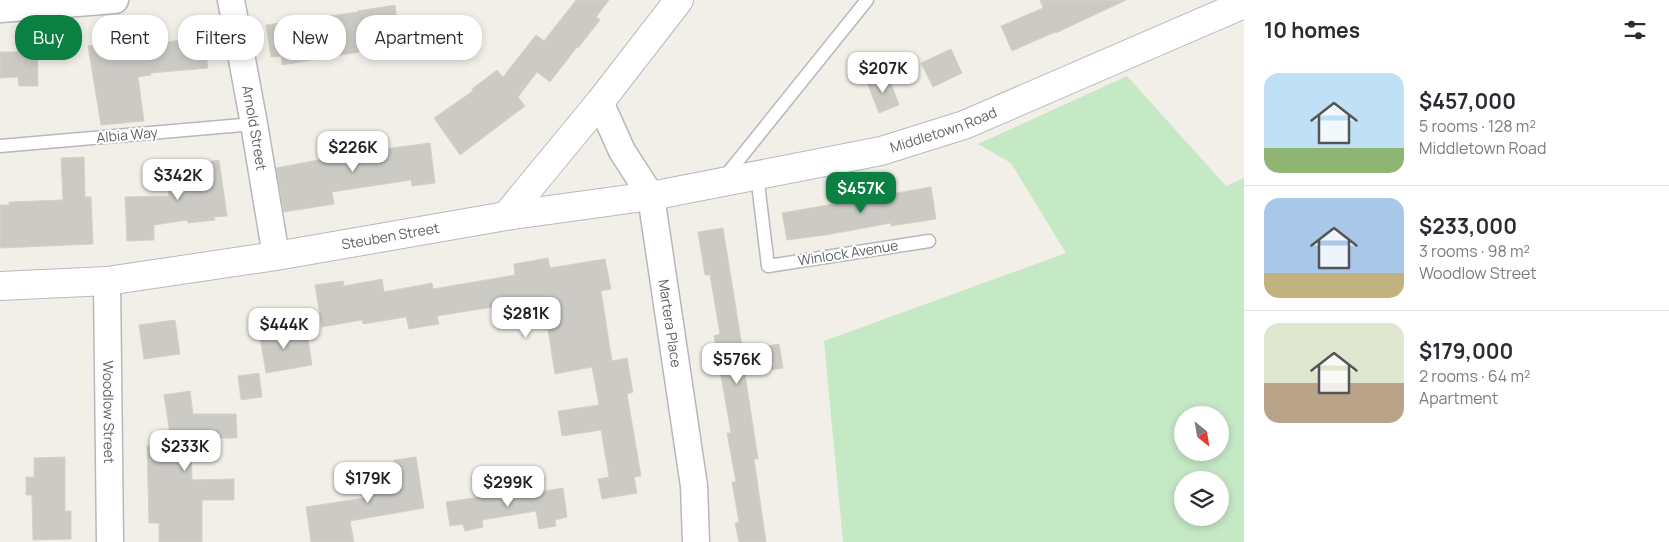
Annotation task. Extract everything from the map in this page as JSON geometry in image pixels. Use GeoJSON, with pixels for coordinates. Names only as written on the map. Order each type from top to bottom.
{"type":"FeatureCollection","features":[{"type":"Feature","properties":{"kind":"street"},"geometry":{"type":"LineString","coordinates":[[0,9],[115,0]]}},
{"type":"Feature","properties":{"kind":"street","name":"Arnold Street"},"geometry":{"type":"LineString","coordinates":[[231,0],[276,256]]}},
{"type":"Feature","properties":{"kind":"street"},"geometry":{"type":"LineString","coordinates":[[506,216],[600,102],[679,0]]}},
{"type":"Feature","properties":{"kind":"street","name":"Middletown Road"},"geometry":{"type":"LineString","coordinates":[[506,216],[651,196],[881,151],[964,125],[1244,4]]}},
{"type":"Feature","properties":{"kind":"street"},"geometry":{"type":"LineString","coordinates":[[600,102],[622,151],[651,196]]}},
{"type":"Feature","properties":{"kind":"street","name":"Martera Place"},"geometry":{"type":"LineString","coordinates":[[651,196],[694,486],[696,542]]}},
{"type":"Feature","properties":{"kind":"street","name":"Steuben Street"},"geometry":{"type":"LineString","coordinates":[[0,286],[107,281],[276,256],[506,216]]}},
{"type":"Feature","properties":{"kind":"street","name":"Woodlow Street"},"geometry":{"type":"LineString","coordinates":[[107,281],[110,542]]}},
{"type":"Feature","properties":{"kind":"lane"},"geometry":{"type":"LineString","coordinates":[[721,182],[867,0]]}},
{"type":"Feature","properties":{"kind":"lane","name":"Albia Way"},"geometry":{"type":"LineString","coordinates":[[0,146],[254,124]]}},
{"type":"Feature","properties":{"kind":"lane","name":"Winlock Avenue"},"geometry":{"type":"LineString","coordinates":[[757,175],[768,266],[929,240]]}},
{"type":"Feature","properties":{"kind":"green space"},"geometry":{"type":"Polygon","coordinates":[[[1127,76],[1226,186],[1244,178],[1244,542],[843,542],[824,341],[1066,253],[1011,163],[978,144],[1127,76]]]}},
{"type":"Feature","properties":{"kind":"building"},"geometry":{"type":"Polygon","coordinates":[[[576,0],[609,0],[596,17],[600,20],[550,82],[537,72],[518,97],[525,106],[460,155],[434,118],[473,91],[472,89],[497,70],[503,77],[536,35],[544,41],[576,0]]]}},
{"type":"Feature","properties":{"kind":"building"},"geometry":{"type":"Polygon","coordinates":[[[1040,0],[1126,0],[1056,33],[1012,51],[1001,26],[1043,8],[1040,0]]]}},
{"type":"Feature","properties":{"kind":"building"},"geometry":{"type":"Polygon","coordinates":[[[395,5],[396,15],[356,15],[356,52],[346,54],[346,15],[337,15],[395,5]]]}},
{"type":"Feature","properties":{"kind":"building"},"geometry":{"type":"Polygon","coordinates":[[[274,24],[274,57],[271,57],[266,25],[274,24]]]}},
{"type":"Feature","properties":{"kind":"building"},"geometry":{"type":"Polygon","coordinates":[[[178,40],[178,60],[207,60],[208,68],[151,73],[151,75],[138,77],[144,121],[101,125],[88,46],[92,45],[92,60],[168,60],[168,42],[178,40]]]}},
{"type":"Feature","properties":{"kind":"building"},"geometry":{"type":"Polygon","coordinates":[[[951,49],[962,73],[933,87],[921,63],[951,49]]]}},
{"type":"Feature","properties":{"kind":"building"},"geometry":{"type":"Polygon","coordinates":[[[0,52],[15,52],[15,60],[37,60],[38,86],[19,86],[18,77],[0,78],[0,52]]]}},
{"type":"Feature","properties":{"kind":"building"},"geometry":{"type":"Polygon","coordinates":[[[281,60],[311,60],[282,65],[281,60]]]}},
{"type":"Feature","properties":{"kind":"building"},"geometry":{"type":"Polygon","coordinates":[[[888,75],[899,105],[879,113],[867,82],[888,75]]]}},
{"type":"Feature","properties":{"kind":"building"},"geometry":{"type":"Polygon","coordinates":[[[383,141],[384,149],[430,143],[435,183],[412,186],[411,180],[332,192],[334,204],[284,212],[276,168],[340,156],[339,147],[383,141]]]}},
{"type":"Feature","properties":{"kind":"building"},"geometry":{"type":"Polygon","coordinates":[[[84,157],[85,197],[91,197],[93,244],[0,248],[0,205],[9,205],[9,202],[63,200],[61,158],[84,157]]]}},
{"type":"Feature","properties":{"kind":"building"},"geometry":{"type":"Polygon","coordinates":[[[219,160],[227,216],[214,217],[215,220],[188,223],[187,220],[154,225],[154,240],[127,241],[125,197],[169,196],[164,169],[219,160]]]}},
{"type":"Feature","properties":{"kind":"building"},"geometry":{"type":"Polygon","coordinates":[[[931,187],[936,219],[891,226],[891,223],[787,240],[782,213],[931,187]]]}},
{"type":"Feature","properties":{"kind":"building"},"geometry":{"type":"Polygon","coordinates":[[[723,228],[742,346],[750,345],[751,349],[779,344],[783,368],[745,374],[758,459],[754,459],[766,542],[739,542],[735,523],[739,522],[732,482],[736,482],[727,433],[731,433],[714,336],[720,334],[710,275],[705,275],[698,232],[723,228]]]}},
{"type":"Feature","properties":{"kind":"building"},"geometry":{"type":"Polygon","coordinates":[[[548,258],[550,268],[605,259],[611,289],[601,291],[612,361],[627,358],[633,392],[627,394],[641,476],[634,477],[637,493],[602,499],[598,479],[609,477],[601,430],[562,436],[558,411],[599,405],[592,367],[555,374],[546,317],[525,320],[522,305],[518,306],[518,303],[437,316],[439,324],[409,329],[406,317],[363,324],[362,320],[322,327],[315,285],[343,281],[344,286],[382,279],[384,292],[432,283],[433,289],[515,275],[514,264],[548,258]]]}},
{"type":"Feature","properties":{"kind":"building"},"geometry":{"type":"Polygon","coordinates":[[[175,320],[180,354],[144,359],[139,325],[175,320]]]}},
{"type":"Feature","properties":{"kind":"building"},"geometry":{"type":"Polygon","coordinates":[[[281,327],[283,337],[307,333],[312,365],[266,373],[259,331],[281,327]]]}},
{"type":"Feature","properties":{"kind":"building"},"geometry":{"type":"Polygon","coordinates":[[[259,373],[262,397],[241,400],[238,376],[259,373]]]}},
{"type":"Feature","properties":{"kind":"building"},"geometry":{"type":"Polygon","coordinates":[[[190,391],[193,414],[236,414],[237,438],[191,438],[192,480],[234,479],[234,500],[202,500],[202,542],[159,542],[159,523],[149,523],[147,446],[172,446],[164,395],[190,391]]]}},
{"type":"Feature","properties":{"kind":"building"},"geometry":{"type":"Polygon","coordinates":[[[65,457],[65,511],[71,511],[71,539],[33,540],[32,495],[26,495],[26,477],[34,477],[34,458],[65,457]]]}},
{"type":"Feature","properties":{"kind":"building"},"geometry":{"type":"Polygon","coordinates":[[[416,457],[424,508],[350,521],[354,542],[311,542],[306,507],[364,498],[361,480],[396,474],[394,460],[416,457]]]}},
{"type":"Feature","properties":{"kind":"building"},"geometry":{"type":"Polygon","coordinates":[[[518,487],[520,495],[563,488],[567,517],[555,520],[556,526],[539,529],[536,511],[482,520],[483,527],[465,531],[463,524],[450,526],[446,502],[487,496],[486,492],[518,487]]]}}]}
